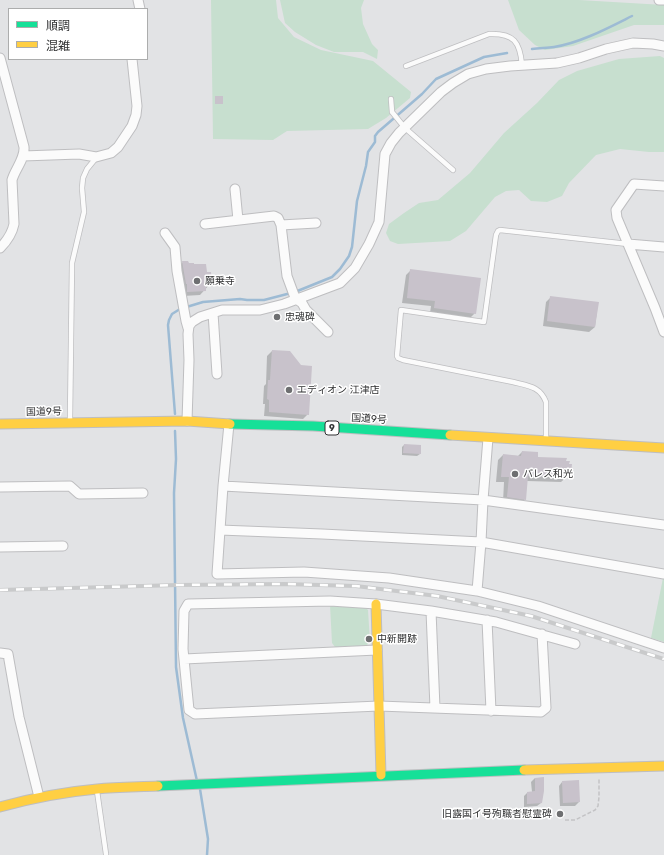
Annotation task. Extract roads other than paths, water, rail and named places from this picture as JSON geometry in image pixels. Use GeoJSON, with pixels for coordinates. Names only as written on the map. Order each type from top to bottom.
{"type":"FeatureCollection","features":[{"type":"Feature","properties":{"kind":"main road","name":"国道9号"},"geometry":{"type":"LineString","coordinates":[[0,424],[187,421],[229,424],[313,426],[664,448]]}},
{"type":"Feature","properties":{"kind":"main road"},"geometry":{"type":"LineString","coordinates":[[376,604],[381,776]]}},
{"type":"Feature","properties":{"kind":"main road"},"geometry":{"type":"LineString","coordinates":[[0,807],[39,797],[97,789],[516,770],[664,766]]}},
{"type":"Feature","properties":{"kind":"street"},"geometry":{"type":"LineString","coordinates":[[659,0],[664,0]]}},
{"type":"Feature","properties":{"kind":"street"},"geometry":{"type":"LineString","coordinates":[[188,328],[194,320],[222,310],[260,310],[284,304],[294,295],[340,283],[355,268],[369,244],[379,222],[385,154],[399,133],[402,125],[441,92],[468,74],[486,69],[510,66],[557,63],[633,43],[664,46]]}},
{"type":"Feature","properties":{"kind":"street"},"geometry":{"type":"LineString","coordinates":[[0,58],[24,146],[23,156],[12,180],[13,230],[0,248]]}},
{"type":"Feature","properties":{"kind":"street"},"geometry":{"type":"LineString","coordinates":[[23,156],[79,154],[96,157],[111,152],[118,147],[132,126],[136,115],[137,106],[132,60]]}},
{"type":"Feature","properties":{"kind":"street"},"geometry":{"type":"LineString","coordinates":[[664,186],[634,184],[616,210],[617,218],[628,244],[660,307],[664,332]]}},
{"type":"Feature","properties":{"kind":"street"},"geometry":{"type":"LineString","coordinates":[[235,189],[238,220]]}},
{"type":"Feature","properties":{"kind":"street"},"geometry":{"type":"LineString","coordinates":[[205,224],[274,216],[278,218],[281,225],[287,276],[294,295],[302,303],[306,310],[328,332]]}},
{"type":"Feature","properties":{"kind":"street"},"geometry":{"type":"LineString","coordinates":[[281,225],[316,223]]}},
{"type":"Feature","properties":{"kind":"street"},"geometry":{"type":"LineString","coordinates":[[165,233],[175,246],[177,271],[188,328],[187,421]]}},
{"type":"Feature","properties":{"kind":"street"},"geometry":{"type":"LineString","coordinates":[[628,244],[664,247]]}},
{"type":"Feature","properties":{"kind":"street"},"geometry":{"type":"LineString","coordinates":[[213,313],[217,374]]}},
{"type":"Feature","properties":{"kind":"street"},"geometry":{"type":"LineString","coordinates":[[229,424],[217,574],[304,572],[390,578],[478,591],[538,606],[664,648]]}},
{"type":"Feature","properties":{"kind":"street"},"geometry":{"type":"LineString","coordinates":[[478,591],[482,500],[488,438]]}},
{"type":"Feature","properties":{"kind":"street"},"geometry":{"type":"LineString","coordinates":[[0,487],[70,486],[79,494],[143,493]]}},
{"type":"Feature","properties":{"kind":"street"},"geometry":{"type":"LineString","coordinates":[[223,486],[482,500],[664,525]]}},
{"type":"Feature","properties":{"kind":"street"},"geometry":{"type":"LineString","coordinates":[[220,530],[481,542],[664,574]]}},
{"type":"Feature","properties":{"kind":"street"},"geometry":{"type":"LineString","coordinates":[[0,547],[63,546]]}},
{"type":"Feature","properties":{"kind":"street"},"geometry":{"type":"LineString","coordinates":[[542,634],[546,708],[541,712],[379,706],[195,714],[189,710],[183,649],[184,611],[188,604],[330,600],[376,604],[487,620],[542,634],[575,644]]}},
{"type":"Feature","properties":{"kind":"street"},"geometry":{"type":"LineString","coordinates":[[431,611],[435,708]]}},
{"type":"Feature","properties":{"kind":"street"},"geometry":{"type":"LineString","coordinates":[[487,620],[491,710]]}},
{"type":"Feature","properties":{"kind":"street"},"geometry":{"type":"LineString","coordinates":[[184,659],[377,650]]}},
{"type":"Feature","properties":{"kind":"street"},"geometry":{"type":"LineString","coordinates":[[0,653],[8,654],[19,717],[39,797]]}},
{"type":"Feature","properties":{"kind":"lane"},"geometry":{"type":"LineString","coordinates":[[406,66],[489,34],[508,36],[514,40],[520,52],[522,65]]}},
{"type":"Feature","properties":{"kind":"lane"},"geometry":{"type":"LineString","coordinates":[[391,99],[392,112],[402,125],[453,170]]}},
{"type":"Feature","properties":{"kind":"lane"},"geometry":{"type":"LineString","coordinates":[[70,422],[72,263],[84,212],[82,188],[83,178],[87,169],[96,157]]}},
{"type":"Feature","properties":{"kind":"lane"},"geometry":{"type":"LineString","coordinates":[[546,441],[546,402],[544,397],[537,389],[512,382],[400,360],[397,356],[401,310],[484,322],[496,235],[500,230],[628,244]]}},
{"type":"Feature","properties":{"kind":"lane"},"geometry":{"type":"LineString","coordinates":[[97,789],[106,854]]}},
{"type":"Feature","properties":{"kind":"waterway"},"geometry":{"type":"LineString","coordinates":[[532,49],[554,47],[574,42],[632,16]]}},
{"type":"Feature","properties":{"kind":"waterway"},"geometry":{"type":"LineString","coordinates":[[295,292],[332,277],[349,256],[352,247],[357,201],[368,152],[375,142],[375,136],[378,132],[422,94],[436,79],[484,57],[507,53]]}},
{"type":"Feature","properties":{"kind":"waterway"},"geometry":{"type":"LineString","coordinates":[[175,414],[168,325],[172,314],[180,309],[203,302],[240,299],[264,300],[291,293]]}},
{"type":"Feature","properties":{"kind":"waterway"},"geometry":{"type":"LineString","coordinates":[[175,431],[176,459],[174,493],[176,667],[183,718],[197,781]]}},
{"type":"Feature","properties":{"kind":"waterway"},"geometry":{"type":"LineString","coordinates":[[200,789],[208,839],[207,855]]}},
{"type":"Feature","properties":{"kind":"railway"},"geometry":{"type":"LineString","coordinates":[[0,590],[178,585],[284,584],[356,586],[437,596],[531,616],[664,659]]}},
{"type":"Feature","properties":{"kind":"place","name":"願乗寺"},"geometry":{"type":"Point","coordinates":[197,281]}},
{"type":"Feature","properties":{"kind":"place","name":"忠魂碑"},"geometry":{"type":"Point","coordinates":[277,317]}},
{"type":"Feature","properties":{"kind":"place","name":"エディオン 江津店"},"geometry":{"type":"Point","coordinates":[289,390]}},
{"type":"Feature","properties":{"kind":"place","name":"パレス和光"},"geometry":{"type":"Point","coordinates":[515,474]}},
{"type":"Feature","properties":{"kind":"place","name":"中新開跡"},"geometry":{"type":"Point","coordinates":[369,639]}},
{"type":"Feature","properties":{"kind":"place","name":"旧露国イ号殉職者慰霊碑"},"geometry":{"type":"Point","coordinates":[560,814]}}]}
